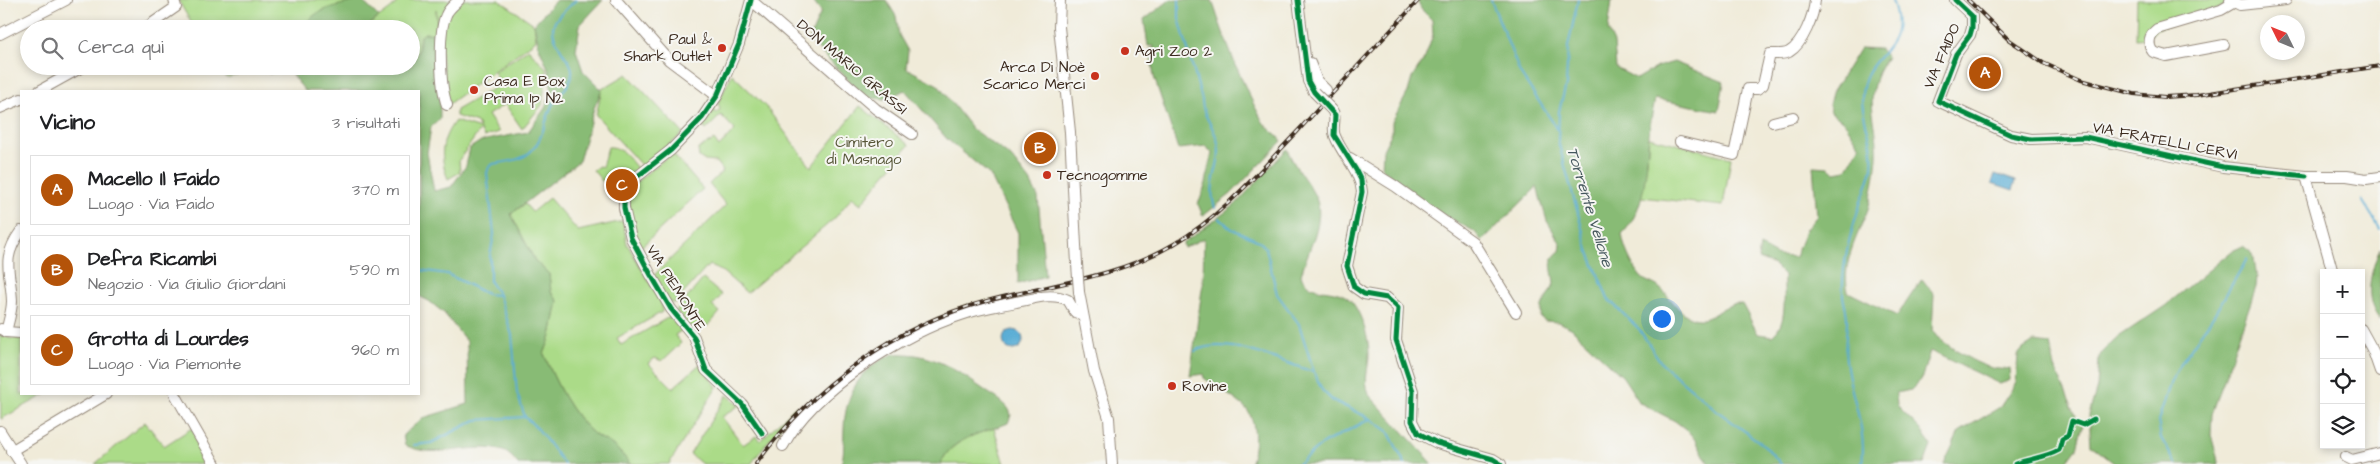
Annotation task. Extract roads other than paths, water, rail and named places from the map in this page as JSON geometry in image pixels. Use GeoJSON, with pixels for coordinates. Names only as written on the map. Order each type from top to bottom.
{"type":"FeatureCollection","features":[{"type":"Feature","properties":{"kind":"street"},"geometry":{"type":"LineString","coordinates":[[27,20],[66,0]]}},
{"type":"Feature","properties":{"kind":"street"},"geometry":{"type":"LineString","coordinates":[[157,20],[176,7],[174,0]]}},
{"type":"Feature","properties":{"kind":"street"},"geometry":{"type":"LineString","coordinates":[[447,104],[443,92],[442,33],[446,13],[459,0]]}},
{"type":"Feature","properties":{"kind":"street"},"geometry":{"type":"LineString","coordinates":[[616,0],[669,60],[718,96]]}},
{"type":"Feature","properties":{"kind":"street"},"geometry":{"type":"LineString","coordinates":[[1060,0],[1059,27],[1070,132],[1076,245],[1084,319],[1094,371],[1109,418],[1112,464]]}},
{"type":"Feature","properties":{"kind":"street"},"geometry":{"type":"LineString","coordinates":[[1298,0],[1308,81],[1318,88],[1335,115],[1338,129],[1334,135],[1361,180],[1362,192],[1346,266],[1354,287],[1364,294],[1387,298],[1398,308],[1396,340],[1413,391],[1412,421],[1418,433],[1437,443],[1485,457],[1501,464]]}},
{"type":"Feature","properties":{"kind":"street"},"geometry":{"type":"LineString","coordinates":[[1680,142],[1734,156],[1748,89],[1757,89],[1763,85],[1770,54],[1782,54],[1793,49],[1810,22],[1815,0]]}},
{"type":"Feature","properties":{"kind":"street","name":"VIA FAIDO"},"geometry":{"type":"LineString","coordinates":[[1938,101],[1946,75],[1972,28],[1972,16],[1955,0]]}},
{"type":"Feature","properties":{"kind":"street"},"geometry":{"type":"LineString","coordinates":[[2224,45],[2166,56],[2153,52],[2149,44],[2151,36],[2157,30],[2222,10],[2231,1],[2240,5],[2286,0]]}},
{"type":"Feature","properties":{"kind":"street","name":"VIA PIEMONTE"},"geometry":{"type":"LineString","coordinates":[[752,1],[739,44],[718,96],[702,118],[671,150],[624,187],[624,208],[631,238],[671,309],[694,337],[706,370],[742,404],[762,433]]}},
{"type":"Feature","properties":{"kind":"street","name":"DON MARIO GRASSI"},"geometry":{"type":"LineString","coordinates":[[752,1],[876,109],[912,134]]}},
{"type":"Feature","properties":{"kind":"street"},"geometry":{"type":"LineString","coordinates":[[0,34],[20,24]]}},
{"type":"Feature","properties":{"kind":"street"},"geometry":{"type":"LineString","coordinates":[[41,90],[68,75]]}},
{"type":"Feature","properties":{"kind":"street"},"geometry":{"type":"LineString","coordinates":[[0,108],[20,99]]}},
{"type":"Feature","properties":{"kind":"street","name":"VIA FRATELLI CERVI"},"geometry":{"type":"LineString","coordinates":[[1938,101],[2011,135],[2022,138],[2085,137],[2223,168],[2306,176],[2347,176],[2366,180],[2380,177]]}},
{"type":"Feature","properties":{"kind":"street"},"geometry":{"type":"LineString","coordinates":[[1773,122],[1793,117]]}},
{"type":"Feature","properties":{"kind":"street"},"geometry":{"type":"LineString","coordinates":[[1347,156],[1395,186],[1473,242],[1516,312]]}},
{"type":"Feature","properties":{"kind":"street"},"geometry":{"type":"LineString","coordinates":[[2306,176],[2332,269]]}},
{"type":"Feature","properties":{"kind":"street"},"geometry":{"type":"LineString","coordinates":[[20,232],[15,240],[8,261],[8,280],[12,303],[3,330],[20,333]]}},
{"type":"Feature","properties":{"kind":"street"},"geometry":{"type":"LineString","coordinates":[[784,446],[794,429],[821,400],[874,358],[918,333],[963,314],[1049,296],[1063,298],[1070,302],[1075,312],[1084,319]]}},
{"type":"Feature","properties":{"kind":"street"},"geometry":{"type":"LineString","coordinates":[[2365,336],[2373,351],[2380,371]]}},
{"type":"Feature","properties":{"kind":"street"},"geometry":{"type":"LineString","coordinates":[[11,451],[104,395]]}},
{"type":"Feature","properties":{"kind":"street"},"geometry":{"type":"LineString","coordinates":[[176,395],[215,464]]}},
{"type":"Feature","properties":{"kind":"street"},"geometry":{"type":"LineString","coordinates":[[0,431],[21,464]]}},
{"type":"Feature","properties":{"kind":"street"},"geometry":{"type":"LineString","coordinates":[[2346,457],[2352,460],[2380,452]]}},
{"type":"Feature","properties":{"kind":"water"},"geometry":{"type":"Polygon","coordinates":[[[1995,174],[2016,181],[2013,190],[1992,183],[1995,174]]]}},
{"type":"Feature","properties":{"kind":"water"},"geometry":{"type":"Polygon","coordinates":[[[1013,330],[1020,333],[1023,340],[1020,347],[1013,350],[1006,347],[1003,340],[1006,333],[1013,330]]]}},
{"type":"Feature","properties":{"kind":"waterway"},"geometry":{"type":"LineString","coordinates":[[564,464],[538,429],[525,417],[517,393],[512,335],[499,295],[490,282],[490,256],[494,234],[487,173],[489,167],[493,164],[512,161],[529,153],[541,135],[554,102],[570,81],[571,66],[559,46],[553,31],[556,20],[576,0]]}},
{"type":"Feature","properties":{"kind":"waterway"},"geometry":{"type":"LineString","coordinates":[[1179,0],[1179,18],[1206,116],[1218,143],[1218,159],[1212,190],[1215,208]]}},
{"type":"Feature","properties":{"kind":"waterway"},"geometry":{"type":"LineString","coordinates":[[1491,0],[1520,73],[1558,130]]}},
{"type":"Feature","properties":{"kind":"waterway","name":"Torrente Vellone"},"geometry":{"type":"LineString","coordinates":[[1578,0],[1568,47],[1566,85],[1559,111],[1558,141],[1588,250],[1608,299],[1639,329],[1662,364],[1720,413],[1765,446],[1781,464]]}},
{"type":"Feature","properties":{"kind":"waterway"},"geometry":{"type":"LineString","coordinates":[[1862,464],[1863,450],[1860,423],[1845,355],[1847,313],[1843,296],[1843,284],[1850,236],[1872,168],[1872,149],[1862,98],[1864,82],[1870,70],[1891,43],[1896,32],[1896,18],[1892,0]]}},
{"type":"Feature","properties":{"kind":"waterway"},"geometry":{"type":"LineString","coordinates":[[2362,200],[2380,229]]}},
{"type":"Feature","properties":{"kind":"waterway"},"geometry":{"type":"LineString","coordinates":[[1219,218],[1232,229],[1259,241],[1266,248],[1277,294],[1299,324],[1314,372],[1322,390],[1332,400],[1371,419],[1388,431],[1405,464]]}},
{"type":"Feature","properties":{"kind":"waterway"},"geometry":{"type":"LineString","coordinates":[[2176,464],[2161,438],[2158,421],[2171,381],[2247,259]]}},
{"type":"Feature","properties":{"kind":"waterway"},"geometry":{"type":"LineString","coordinates":[[420,270],[447,274],[487,294],[499,295]]}},
{"type":"Feature","properties":{"kind":"waterway"},"geometry":{"type":"LineString","coordinates":[[1195,351],[1208,347],[1222,346],[1238,348],[1314,372]]}},
{"type":"Feature","properties":{"kind":"waterway"},"geometry":{"type":"LineString","coordinates":[[414,445],[431,443],[476,420],[525,417]]}},
{"type":"Feature","properties":{"kind":"waterway"},"geometry":{"type":"LineString","coordinates":[[1298,464],[1324,443],[1370,419]]}},
{"type":"Feature","properties":{"kind":"railway"},"geometry":{"type":"LineString","coordinates":[[756,464],[778,436],[829,385],[888,343],[920,326],[953,312],[987,301],[1083,279],[1129,265],[1152,256],[1192,233],[1224,207],[1254,178],[1419,0]]}},
{"type":"Feature","properties":{"kind":"railway"},"geometry":{"type":"LineString","coordinates":[[1968,0],[2008,39],[2043,63],[2081,80],[2134,94],[2165,97],[2197,95],[2380,66]]}},
{"type":"Feature","properties":{"kind":"place","name":"Paul & Shark Outlet"},"geometry":{"type":"Point","coordinates":[722,48]}},
{"type":"Feature","properties":{"kind":"place","name":"Agri Zoo 2"},"geometry":{"type":"Point","coordinates":[1125,51]}},
{"type":"Feature","properties":{"kind":"place","name":"Macello Il Faido"},"geometry":{"type":"Point","coordinates":[1985,73]}},
{"type":"Feature","properties":{"kind":"place","name":"Arca Di Noè Scarico Merci"},"geometry":{"type":"Point","coordinates":[1095,76]}},
{"type":"Feature","properties":{"kind":"place","name":"Casa E Box Prima 1p N2"},"geometry":{"type":"Point","coordinates":[474,90]}},
{"type":"Feature","properties":{"kind":"place","name":"Defra Ricambi"},"geometry":{"type":"Point","coordinates":[1040,148]}},
{"type":"Feature","properties":{"kind":"place","name":"Tecnogomme"},"geometry":{"type":"Point","coordinates":[1047,175]}},
{"type":"Feature","properties":{"kind":"place","name":"Grotta di Lourdes"},"geometry":{"type":"Point","coordinates":[622,185]}},
{"type":"Feature","properties":{"kind":"place","name":"Rovine"},"geometry":{"type":"Point","coordinates":[1172,386]}},
{"type":"Feature","properties":{"kind":"park label","name":"Cimitero di Masnago"},"geometry":{"type":"Point","coordinates":[864,150]}}]}
